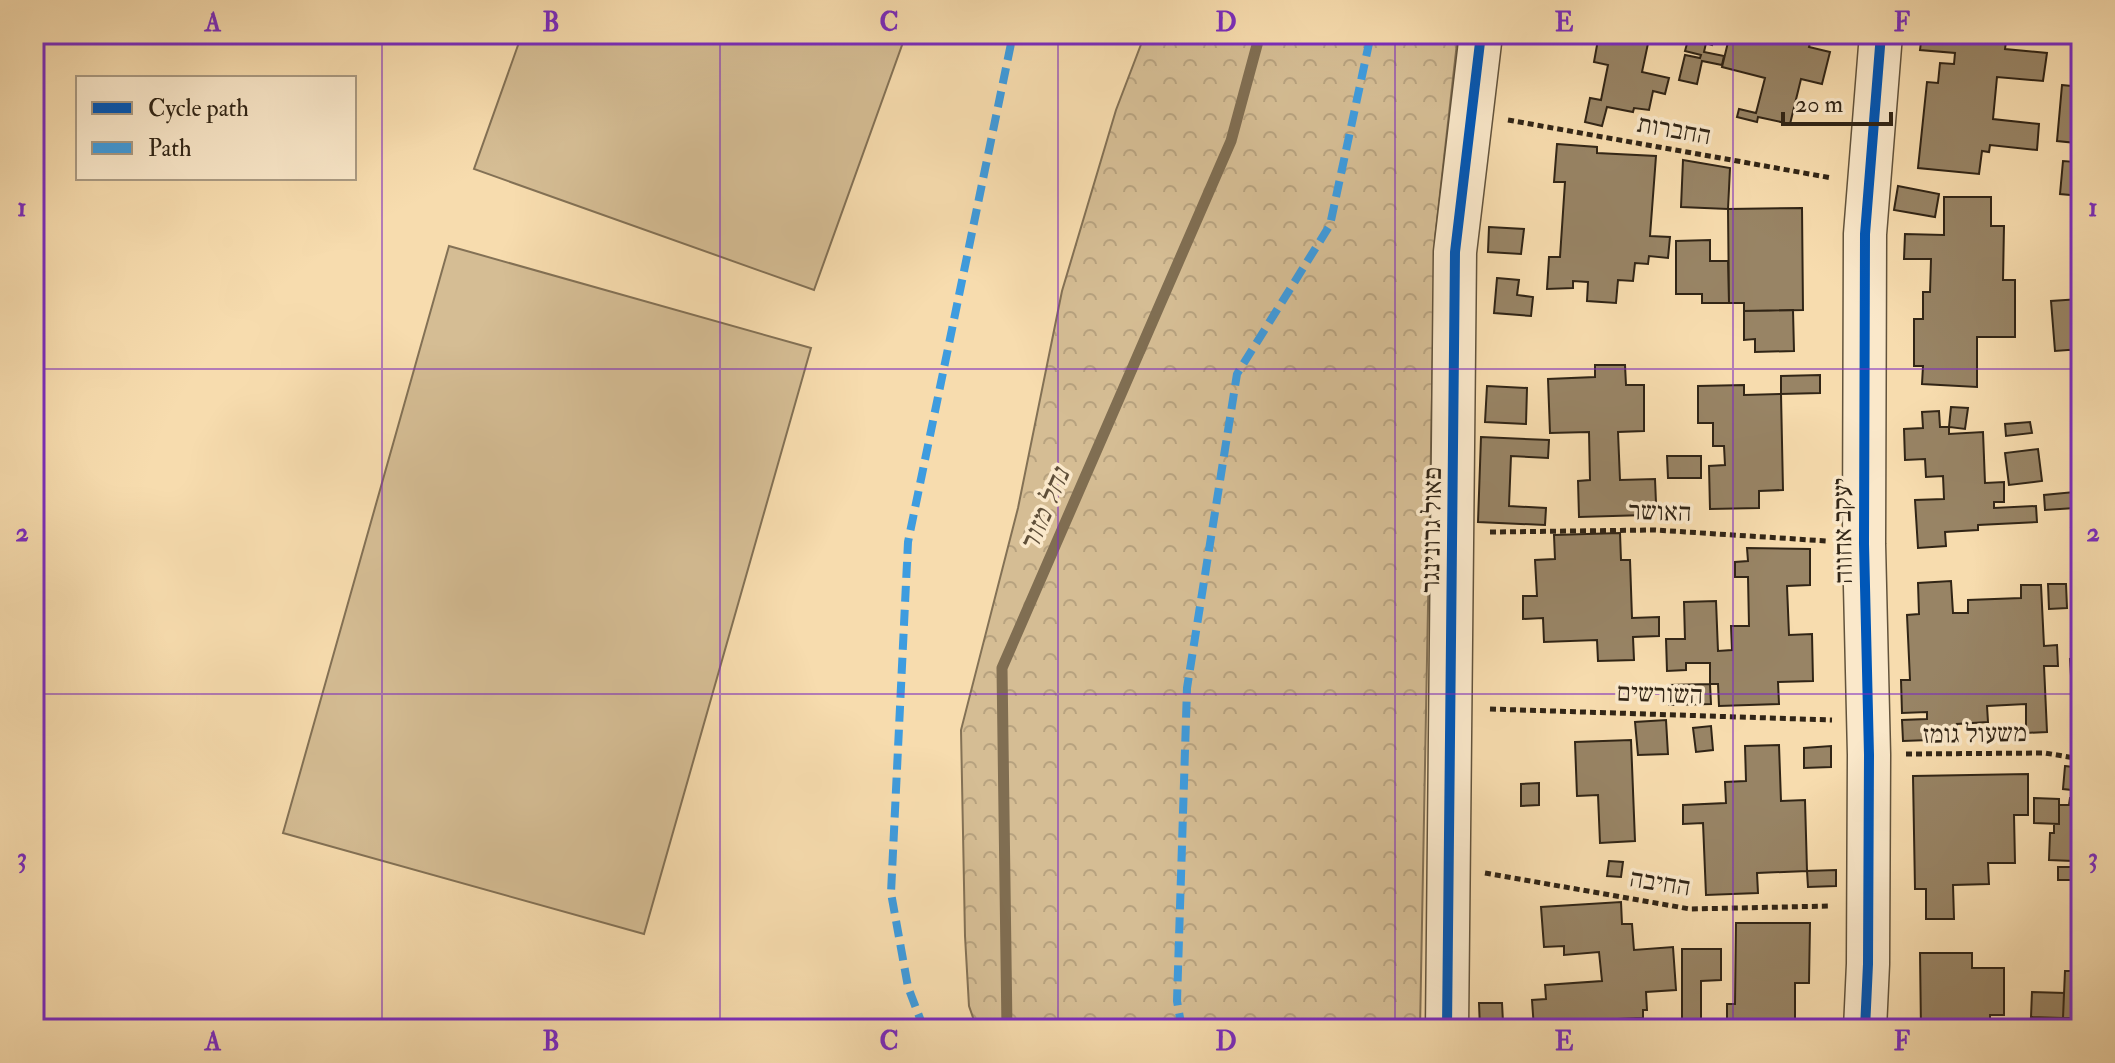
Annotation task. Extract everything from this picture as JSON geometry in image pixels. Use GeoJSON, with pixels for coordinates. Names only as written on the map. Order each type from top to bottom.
{"type":"FeatureCollection","features":[{"type":"Feature","properties":{"kind":"street","name":"פאול גרונינגר"},"geometry":{"type":"LineString","coordinates":[[1447,1029],[1455,252],[1481,34]]}},
{"type":"Feature","properties":{"kind":"street","name":"יעקב אחווה"},"geometry":{"type":"LineString","coordinates":[[1865,1029],[1869,738],[1864,544],[1865,234],[1881,34]]}},
{"type":"Feature","properties":{"kind":"path"},"geometry":{"type":"LineString","coordinates":[[2061,34],[2081,42]]}},
{"type":"Feature","properties":{"kind":"green space"},"geometry":{"type":"Polygon","coordinates":[[[522,34],[906,34],[814,290],[474,169],[522,34]]]}},
{"type":"Feature","properties":{"kind":"green space"},"geometry":{"type":"Polygon","coordinates":[[[1145,34],[1458,34],[1435,238],[1420,1029],[977,1029],[969,1006],[961,730],[1018,508],[1062,291],[1116,110],[1145,34]]]}},
{"type":"Feature","properties":{"kind":"green space"},"geometry":{"type":"Polygon","coordinates":[[[449,246],[811,348],[644,934],[283,833],[449,246]]]}},
{"type":"Feature","properties":{"kind":"building"},"geometry":{"type":"Polygon","coordinates":[[[1599,34],[1650,34],[1642,72],[1669,78],[1665,94],[1653,91],[1649,110],[1634,108],[1633,112],[1607,107],[1602,126],[1585,122],[1590,98],[1601,100],[1608,65],[1594,62],[1599,34]]]}},
{"type":"Feature","properties":{"kind":"building"},"geometry":{"type":"Polygon","coordinates":[[[1683,34],[1725,34],[1724,37],[1715,35],[1712,45],[1706,43],[1704,52],[1724,56],[1722,65],[1702,61],[1697,84],[1679,80],[1685,55],[1700,58],[1701,55],[1685,51],[1688,40],[1682,38],[1683,34]]]}},
{"type":"Feature","properties":{"kind":"building"},"geometry":{"type":"Polygon","coordinates":[[[1730,34],[1812,34],[1809,47],[1830,52],[1822,84],[1801,79],[1790,124],[1758,117],[1757,122],[1737,117],[1739,109],[1756,113],[1765,78],[1722,67],[1730,34]]]}},
{"type":"Feature","properties":{"kind":"building"},"geometry":{"type":"Polygon","coordinates":[[[1922,34],[2007,34],[2005,49],[2047,53],[2043,81],[1997,77],[1993,119],[2039,124],[2037,150],[1990,145],[1989,152],[1982,151],[1979,174],[1918,168],[1927,82],[1938,83],[1940,63],[1954,64],[1955,53],[1920,50],[1922,34]]]}},
{"type":"Feature","properties":{"kind":"building"},"geometry":{"type":"Polygon","coordinates":[[[2062,85],[2081,87],[2081,196],[2060,194],[2063,161],[2075,162],[2076,143],[2057,141],[2062,85]]]}},
{"type":"Feature","properties":{"kind":"building"},"geometry":{"type":"Polygon","coordinates":[[[1557,144],[1597,147],[1597,153],[1656,156],[1650,236],[1670,237],[1668,258],[1649,256],[1648,264],[1635,263],[1633,281],[1618,280],[1616,303],[1587,301],[1588,282],[1573,281],[1573,288],[1547,289],[1549,257],[1560,257],[1565,182],[1554,182],[1557,144]]]}},
{"type":"Feature","properties":{"kind":"building"},"geometry":{"type":"Polygon","coordinates":[[[1683,160],[1730,168],[1728,209],[1681,207],[1683,160]]]}},
{"type":"Feature","properties":{"kind":"building"},"geometry":{"type":"Polygon","coordinates":[[[1898,186],[1939,194],[1935,217],[1894,210],[1898,186]]]}},
{"type":"Feature","properties":{"kind":"building"},"geometry":{"type":"Polygon","coordinates":[[[1944,197],[1991,197],[1991,226],[2004,226],[2003,280],[2015,280],[2015,337],[1977,337],[1977,387],[1922,384],[1923,366],[1914,366],[1914,319],[1923,319],[1923,292],[1930,292],[1931,259],[1904,259],[1905,234],[1944,235],[1944,197]]]}},
{"type":"Feature","properties":{"kind":"building"},"geometry":{"type":"Polygon","coordinates":[[[1802,208],[1803,310],[1744,311],[1744,303],[1729,303],[1728,209],[1802,208]]]}},
{"type":"Feature","properties":{"kind":"building"},"geometry":{"type":"Polygon","coordinates":[[[1489,227],[1524,229],[1521,254],[1488,252],[1489,227]]]}},
{"type":"Feature","properties":{"kind":"building"},"geometry":{"type":"Polygon","coordinates":[[[1710,240],[1710,261],[1728,261],[1729,303],[1702,303],[1702,294],[1676,294],[1676,241],[1710,240]]]}},
{"type":"Feature","properties":{"kind":"building"},"geometry":{"type":"Polygon","coordinates":[[[2081,268],[2081,299],[2080,299],[2077,269],[2081,268]]]}},
{"type":"Feature","properties":{"kind":"building"},"geometry":{"type":"Polygon","coordinates":[[[1497,278],[1519,280],[1517,295],[1533,297],[1531,316],[1494,313],[1497,278]]]}},
{"type":"Feature","properties":{"kind":"building"},"geometry":{"type":"Polygon","coordinates":[[[2080,299],[2081,349],[2055,351],[2051,301],[2080,299]]]}},
{"type":"Feature","properties":{"kind":"building"},"geometry":{"type":"Polygon","coordinates":[[[1793,310],[1794,351],[1755,352],[1755,339],[1744,340],[1744,311],[1793,310]]]}},
{"type":"Feature","properties":{"kind":"building"},"geometry":{"type":"Polygon","coordinates":[[[2081,349],[2081,368],[2075,369],[2073,350],[2081,349]]]}},
{"type":"Feature","properties":{"kind":"building"},"geometry":{"type":"Polygon","coordinates":[[[1595,365],[1625,365],[1626,385],[1644,385],[1644,431],[1618,432],[1620,480],[1655,479],[1656,503],[1646,504],[1646,515],[1579,517],[1578,481],[1590,480],[1589,432],[1550,433],[1548,379],[1595,377],[1595,365]]]}},
{"type":"Feature","properties":{"kind":"building"},"geometry":{"type":"Polygon","coordinates":[[[1820,375],[1820,393],[1781,394],[1781,376],[1820,375]]]}},
{"type":"Feature","properties":{"kind":"building"},"geometry":{"type":"Polygon","coordinates":[[[1744,385],[1744,395],[1781,394],[1783,490],[1759,491],[1759,508],[1710,509],[1709,466],[1725,465],[1724,446],[1713,446],[1713,423],[1698,423],[1698,386],[1744,385]]]}},
{"type":"Feature","properties":{"kind":"building"},"geometry":{"type":"Polygon","coordinates":[[[1487,386],[1527,388],[1526,424],[1485,422],[1487,386]]]}},
{"type":"Feature","properties":{"kind":"building"},"geometry":{"type":"Polygon","coordinates":[[[1951,407],[1968,408],[1965,429],[1949,427],[1951,407]]]}},
{"type":"Feature","properties":{"kind":"building"},"geometry":{"type":"Polygon","coordinates":[[[1939,411],[1940,427],[1949,427],[1949,434],[1983,432],[1985,483],[2004,482],[2004,502],[1994,502],[1994,508],[2036,506],[2037,522],[1978,525],[1978,530],[1945,532],[1946,546],[1918,548],[1915,500],[1944,499],[1943,476],[1926,477],[1925,459],[1905,460],[1904,429],[1923,428],[1922,412],[1939,411]]]}},
{"type":"Feature","properties":{"kind":"building"},"geometry":{"type":"Polygon","coordinates":[[[2030,422],[2032,433],[2006,436],[2005,424],[2030,422]]]}},
{"type":"Feature","properties":{"kind":"building"},"geometry":{"type":"Polygon","coordinates":[[[1481,437],[1549,440],[1548,458],[1511,456],[1509,506],[1546,508],[1545,525],[1478,522],[1481,437]]]}},
{"type":"Feature","properties":{"kind":"building"},"geometry":{"type":"Polygon","coordinates":[[[2038,449],[2042,481],[2009,485],[2005,453],[2038,449]]]}},
{"type":"Feature","properties":{"kind":"building"},"geometry":{"type":"Polygon","coordinates":[[[1667,456],[1701,456],[1701,478],[1668,478],[1667,456]]]}},
{"type":"Feature","properties":{"kind":"building"},"geometry":{"type":"Polygon","coordinates":[[[2081,467],[2081,512],[2076,512],[2073,468],[2081,467]]]}},
{"type":"Feature","properties":{"kind":"building"},"geometry":{"type":"Polygon","coordinates":[[[2074,492],[2075,508],[2045,510],[2044,495],[2074,492]]]}},
{"type":"Feature","properties":{"kind":"building"},"geometry":{"type":"Polygon","coordinates":[[[2071,528],[2081,528],[2081,562],[2074,562],[2071,528]]]}},
{"type":"Feature","properties":{"kind":"building"},"geometry":{"type":"Polygon","coordinates":[[[1620,533],[1621,560],[1630,560],[1632,618],[1659,617],[1659,636],[1633,637],[1634,660],[1598,661],[1597,640],[1544,642],[1543,618],[1523,619],[1523,596],[1537,596],[1535,560],[1555,559],[1554,535],[1620,533]]]}},
{"type":"Feature","properties":{"kind":"building"},"geometry":{"type":"Polygon","coordinates":[[[1747,548],[1810,549],[1810,585],[1787,586],[1789,635],[1812,634],[1813,681],[1778,682],[1779,704],[1719,706],[1718,684],[1710,684],[1710,663],[1686,663],[1686,670],[1667,671],[1666,639],[1685,639],[1684,602],[1716,601],[1718,651],[1732,650],[1731,626],[1749,626],[1748,577],[1735,577],[1735,562],[1748,561],[1747,548]]]}},
{"type":"Feature","properties":{"kind":"building"},"geometry":{"type":"Polygon","coordinates":[[[1951,581],[1953,613],[1968,613],[1968,600],[2021,598],[2021,585],[2041,585],[2044,646],[2057,645],[2058,666],[2044,666],[2047,732],[2026,733],[2026,704],[1987,706],[1988,722],[1957,724],[1957,739],[1903,741],[1902,720],[1927,719],[1927,712],[1902,713],[1901,680],[1910,680],[1907,615],[1919,614],[1918,583],[1951,581]]]}},
{"type":"Feature","properties":{"kind":"building"},"geometry":{"type":"Polygon","coordinates":[[[2048,584],[2066,584],[2067,608],[2049,609],[2048,584]]]}},
{"type":"Feature","properties":{"kind":"building"},"geometry":{"type":"Polygon","coordinates":[[[2081,658],[2081,709],[2073,709],[2070,659],[2081,658]]]}},
{"type":"Feature","properties":{"kind":"building"},"geometry":{"type":"Polygon","coordinates":[[[1710,684],[1711,704],[1669,705],[1668,685],[1710,684]]]}},
{"type":"Feature","properties":{"kind":"building"},"geometry":{"type":"Polygon","coordinates":[[[1666,720],[1668,754],[1638,755],[1635,722],[1666,720]]]}},
{"type":"Feature","properties":{"kind":"building"},"geometry":{"type":"Polygon","coordinates":[[[1711,726],[1713,750],[1696,752],[1693,728],[1711,726]]]}},
{"type":"Feature","properties":{"kind":"building"},"geometry":{"type":"Polygon","coordinates":[[[1631,740],[1635,841],[1600,843],[1598,795],[1577,796],[1575,742],[1631,740]]]}},
{"type":"Feature","properties":{"kind":"building"},"geometry":{"type":"Polygon","coordinates":[[[1779,745],[1781,801],[1805,800],[1807,871],[1757,873],[1758,893],[1706,895],[1703,823],[1683,824],[1683,805],[1726,803],[1725,782],[1746,781],[1745,746],[1779,745]]]}},
{"type":"Feature","properties":{"kind":"building"},"geometry":{"type":"Polygon","coordinates":[[[1831,746],[1831,767],[1804,768],[1804,748],[1831,746]]]}},
{"type":"Feature","properties":{"kind":"building"},"geometry":{"type":"Polygon","coordinates":[[[2065,766],[2081,768],[2081,791],[2063,789],[2065,766]]]}},
{"type":"Feature","properties":{"kind":"building"},"geometry":{"type":"Polygon","coordinates":[[[2028,774],[2028,815],[2014,815],[2015,863],[1988,863],[1989,884],[1953,885],[1954,919],[1926,919],[1926,889],[1915,889],[1913,776],[2028,774]]]}},
{"type":"Feature","properties":{"kind":"building"},"geometry":{"type":"Polygon","coordinates":[[[1539,783],[1539,805],[1521,806],[1521,784],[1539,783]]]}},
{"type":"Feature","properties":{"kind":"building"},"geometry":{"type":"Polygon","coordinates":[[[2034,798],[2059,799],[2059,824],[2034,823],[2034,798]]]}},
{"type":"Feature","properties":{"kind":"building"},"geometry":{"type":"Polygon","coordinates":[[[2070,798],[2081,798],[2081,903],[2072,903],[2072,880],[2058,880],[2058,867],[2073,867],[2073,861],[2049,860],[2050,833],[2054,833],[2054,824],[2059,824],[2059,805],[2069,805],[2070,798]]]}},
{"type":"Feature","properties":{"kind":"building"},"geometry":{"type":"Polygon","coordinates":[[[1609,861],[1623,862],[1621,877],[1607,876],[1609,861]]]}},
{"type":"Feature","properties":{"kind":"building"},"geometry":{"type":"Polygon","coordinates":[[[1836,870],[1836,886],[1808,887],[1807,871],[1836,870]]]}},
{"type":"Feature","properties":{"kind":"building"},"geometry":{"type":"Polygon","coordinates":[[[1621,902],[1622,924],[1632,924],[1634,950],[1673,947],[1676,990],[1646,992],[1647,1010],[1643,1010],[1643,1018],[1618,1019],[1618,1029],[1534,1029],[1532,1000],[1546,999],[1545,985],[1602,981],[1599,952],[1564,955],[1564,946],[1544,947],[1541,907],[1621,902]]]}},
{"type":"Feature","properties":{"kind":"building"},"geometry":{"type":"Polygon","coordinates":[[[1736,923],[1810,923],[1809,983],[1795,983],[1795,1027],[1727,1029],[1727,1004],[1735,1004],[1736,923]]]}},
{"type":"Feature","properties":{"kind":"building"},"geometry":{"type":"Polygon","coordinates":[[[1682,949],[1721,949],[1721,980],[1701,981],[1701,1019],[1682,1019],[1682,949]]]}},
{"type":"Feature","properties":{"kind":"building"},"geometry":{"type":"Polygon","coordinates":[[[1920,953],[1972,953],[1972,968],[2004,968],[2004,1015],[1990,1015],[1990,1029],[1921,1029],[1920,953]]]}},
{"type":"Feature","properties":{"kind":"building"},"geometry":{"type":"Polygon","coordinates":[[[2065,971],[2081,971],[2081,1029],[2079,1018],[2063,1018],[2065,971]]]}},
{"type":"Feature","properties":{"kind":"building"},"geometry":{"type":"Polygon","coordinates":[[[2032,992],[2064,993],[2063,1018],[2031,1017],[2032,992]]]}},
{"type":"Feature","properties":{"kind":"building"},"geometry":{"type":"Polygon","coordinates":[[[1479,1003],[1502,1003],[1503,1022],[1515,1022],[1515,1029],[1480,1029],[1479,1003]]]}},
{"type":"Feature","properties":{"kind":"waterway","name":"נחל מזור"},"geometry":{"type":"LineString","coordinates":[[1007,1029],[1002,668],[1231,141],[1260,34]]}},
{"type":"Feature","properties":{"kind":"marked path"},"geometry":{"type":"LineString","coordinates":[[924,1029],[908,987],[891,893],[908,542],[1013,34]]}},
{"type":"Feature","properties":{"kind":"marked path"},"geometry":{"type":"LineString","coordinates":[[1182,1029],[1177,1001],[1187,688],[1237,374],[1330,225],[1371,34]]}},
{"type":"Feature","properties":{"kind":"cycle path"},"geometry":{"type":"LineString","coordinates":[[1447,1029],[1455,252],[1481,34]]}},
{"type":"Feature","properties":{"kind":"cycle path"},"geometry":{"type":"LineString","coordinates":[[1865,1029],[1869,755],[1864,544],[1865,234],[1881,34]]}}]}
